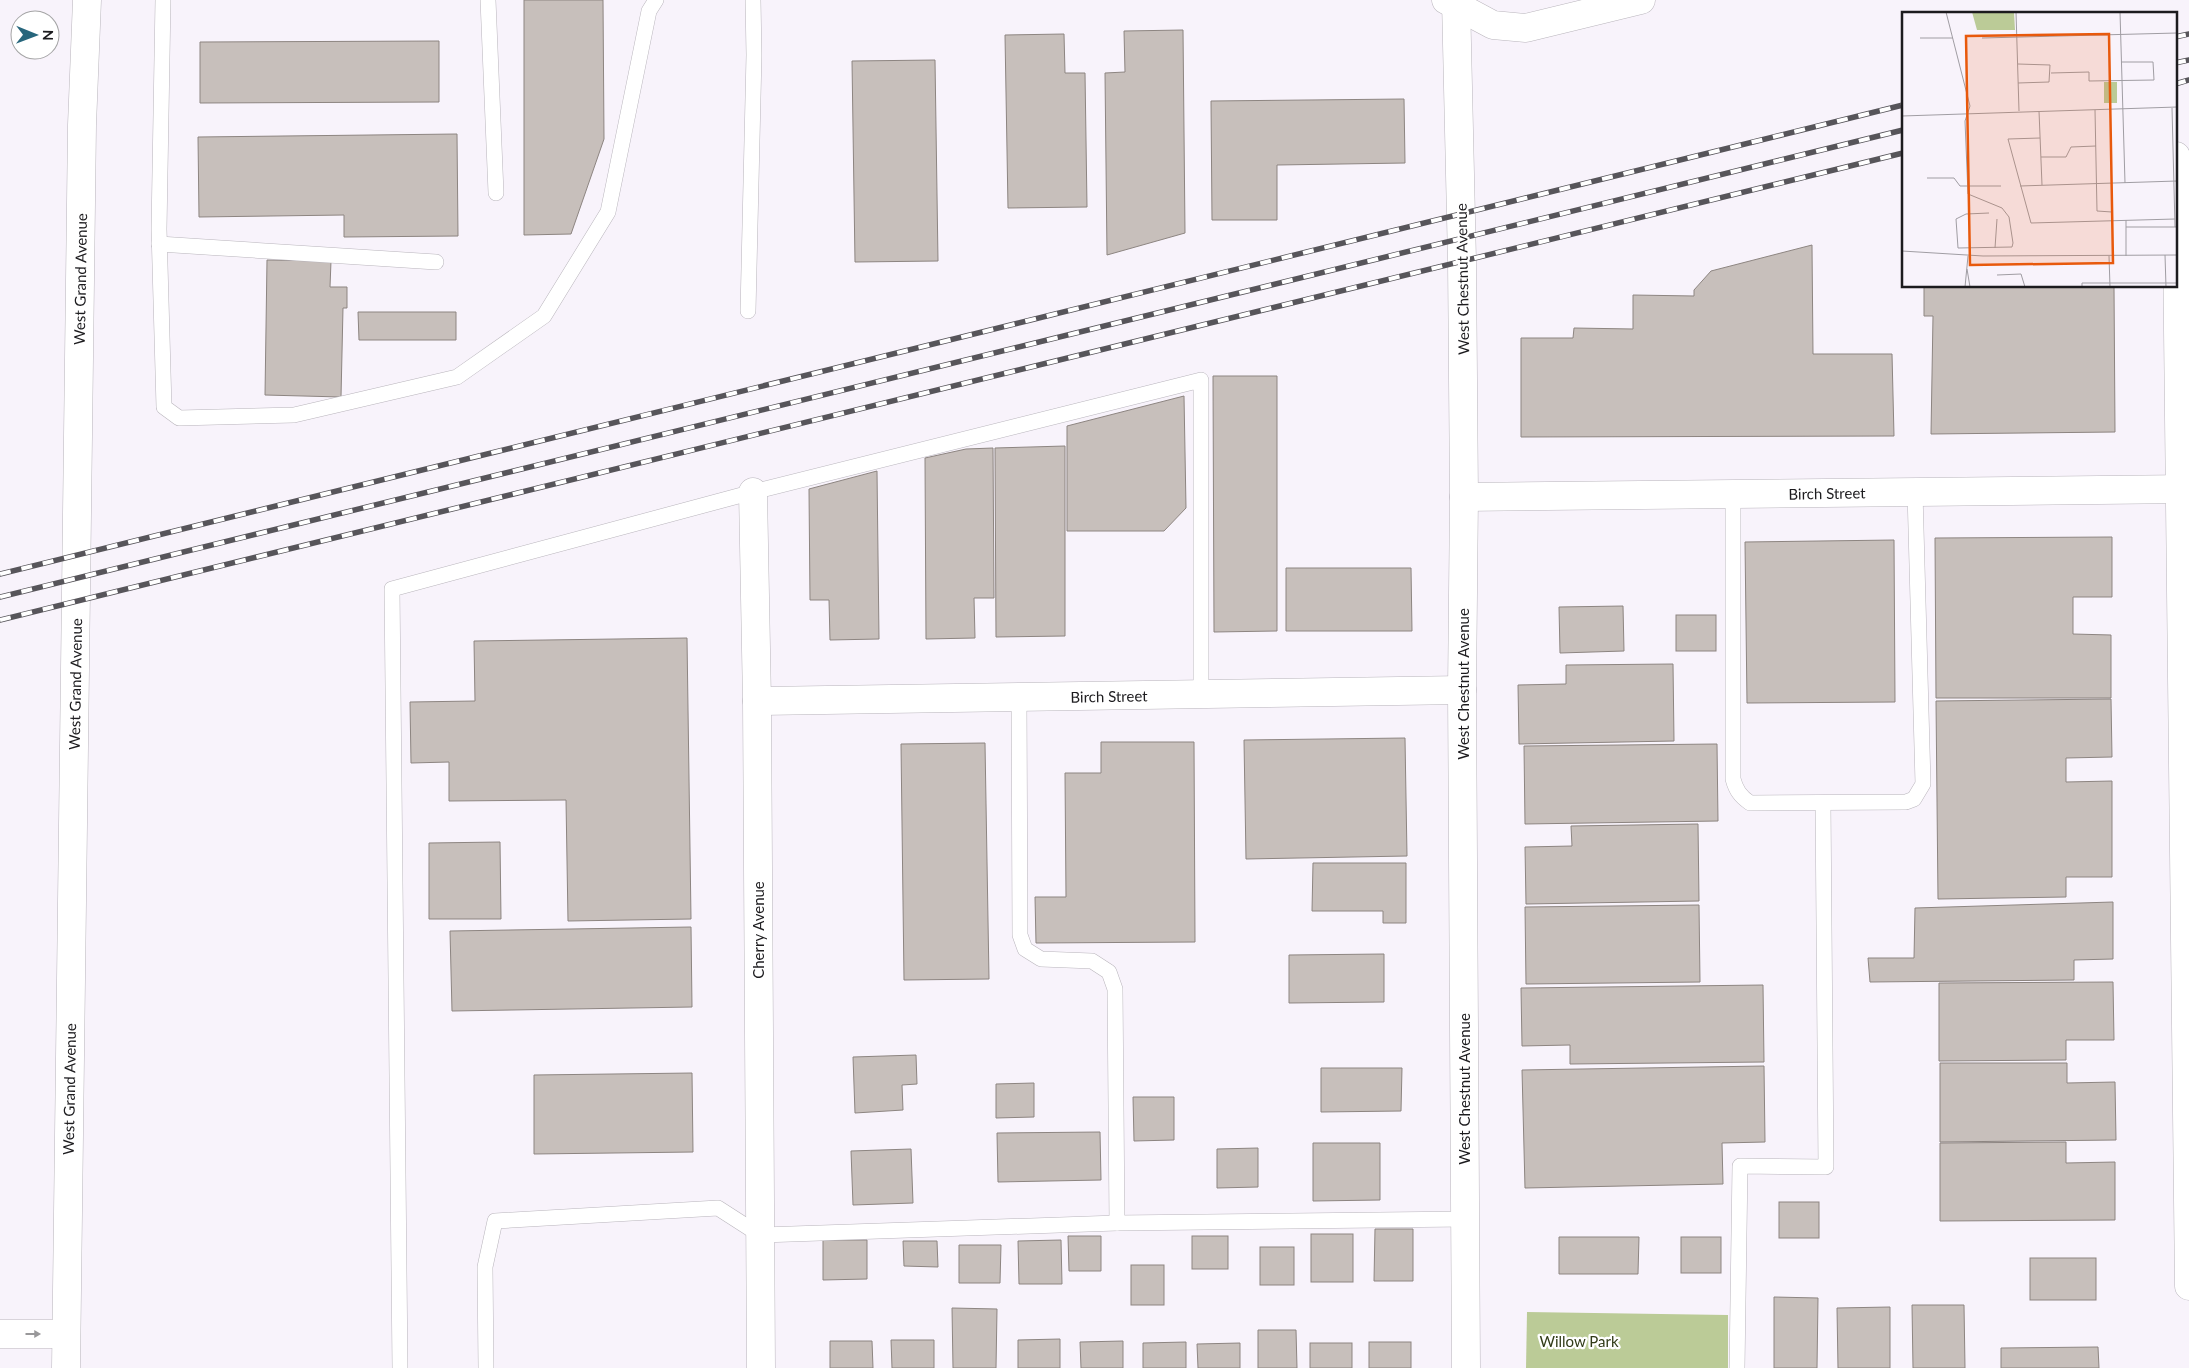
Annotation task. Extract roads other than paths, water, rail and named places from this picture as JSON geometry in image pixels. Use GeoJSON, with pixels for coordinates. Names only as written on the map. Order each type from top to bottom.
{"type":"FeatureCollection","features":[{"type":"Feature","properties":{"kind":"street","name":"West Grand Avenue"},"geometry":{"type":"LineString","coordinates":[[66,1368],[82,125],[87,0]]}},
{"type":"Feature","properties":{"kind":"street"},"geometry":{"type":"LineString","coordinates":[[1453,2],[1493,25],[1526,28],[1641,0]]}},
{"type":"Feature","properties":{"kind":"street","name":"West Chestnut Avenue"},"geometry":{"type":"LineString","coordinates":[[1453,2],[1462,261],[1464,497],[1462,690],[1466,1368]]}},
{"type":"Feature","properties":{"kind":"street"},"geometry":{"type":"LineString","coordinates":[[2176,156],[2184,489],[2189,1286]]}},
{"type":"Feature","properties":{"kind":"street","name":"Birch Street"},"geometry":{"type":"LineString","coordinates":[[1464,497],[2184,489]]}},
{"type":"Feature","properties":{"kind":"street","name":"Cherry Avenue"},"geometry":{"type":"LineString","coordinates":[[753,492],[757,701],[761,1368]]}},
{"type":"Feature","properties":{"kind":"street","name":"Birch Street"},"geometry":{"type":"LineString","coordinates":[[757,701],[1462,690]]}},
{"type":"Feature","properties":{"kind":"street"},"geometry":{"type":"LineString","coordinates":[[0,1334],[66,1334]]}},
{"type":"Feature","properties":{"kind":"lane"},"geometry":{"type":"LineString","coordinates":[[163,0],[160,244],[164,407],[179,418],[294,414],[457,377],[544,316],[608,212],[649,11],[656,0]]}},
{"type":"Feature","properties":{"kind":"lane"},"geometry":{"type":"LineString","coordinates":[[488,0],[496,194]]}},
{"type":"Feature","properties":{"kind":"lane"},"geometry":{"type":"LineString","coordinates":[[748,311],[754,56],[753,0]]}},
{"type":"Feature","properties":{"kind":"lane"},"geometry":{"type":"LineString","coordinates":[[160,244],[436,262]]}},
{"type":"Feature","properties":{"kind":"lane"},"geometry":{"type":"LineString","coordinates":[[400,1368],[392,589],[753,492],[1200,380],[1201,694]]}},
{"type":"Feature","properties":{"kind":"lane"},"geometry":{"type":"LineString","coordinates":[[1733,494],[1732,779],[1741,797],[1750,803],[1823,803],[1906,802],[1914,799],[1923,784],[1916,492]]}},
{"type":"Feature","properties":{"kind":"lane"},"geometry":{"type":"LineString","coordinates":[[1019,697],[1020,935],[1025,949],[1041,958],[1092,961],[1109,972],[1115,989],[1117,1223]]}},
{"type":"Feature","properties":{"kind":"lane"},"geometry":{"type":"LineString","coordinates":[[1737,1368],[1740,1166],[1826,1167],[1823,803]]}},
{"type":"Feature","properties":{"kind":"lane"},"geometry":{"type":"LineString","coordinates":[[486,1368],[485,1267],[495,1221],[718,1208],[760,1235],[1117,1223],[1465,1219]]}},
{"type":"Feature","properties":{"kind":"railway"},"geometry":{"type":"LineString","coordinates":[[2176,37],[2189,34]]}},
{"type":"Feature","properties":{"kind":"railway"},"geometry":{"type":"LineString","coordinates":[[2176,63],[2189,60]]}},
{"type":"Feature","properties":{"kind":"railway"},"geometry":{"type":"LineString","coordinates":[[2176,84],[2189,80]]}},
{"type":"Feature","properties":{"kind":"railway"},"geometry":{"type":"LineString","coordinates":[[0,574],[1902,105]]}},
{"type":"Feature","properties":{"kind":"railway"},"geometry":{"type":"LineString","coordinates":[[0,597],[1902,130]]}},
{"type":"Feature","properties":{"kind":"railway"},"geometry":{"type":"LineString","coordinates":[[0,620],[1902,153]]}},
{"type":"Feature","properties":{"kind":"park label","name":"Willow Park"},"geometry":{"type":"Point","coordinates":[1579,1341]}}]}
